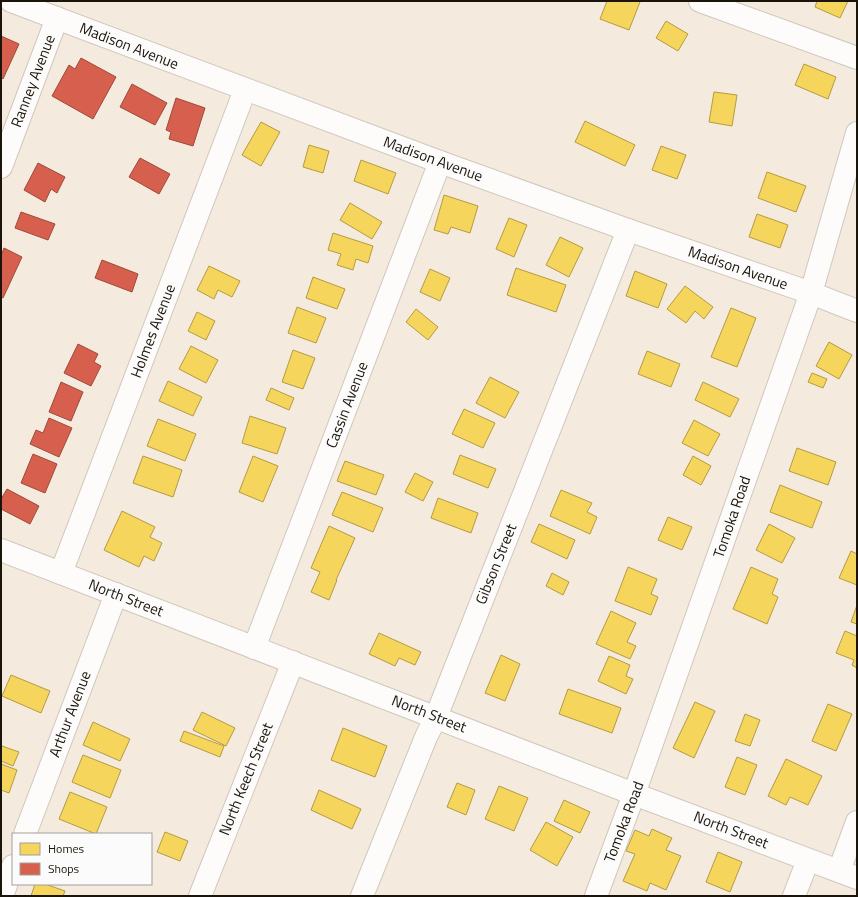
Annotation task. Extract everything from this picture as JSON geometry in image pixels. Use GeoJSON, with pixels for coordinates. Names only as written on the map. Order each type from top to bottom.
{"type":"FeatureCollection","features":[{"type":"Feature","properties":{"kind":"street","name":"Madison Avenue"},"geometry":{"type":"LineString","coordinates":[[11,1],[440,162],[628,230],[811,293],[857,311]]}},
{"type":"Feature","properties":{"kind":"street"},"geometry":{"type":"LineString","coordinates":[[700,1],[857,58]]}},
{"type":"Feature","properties":{"kind":"street","name":"Ranney Avenue"},"geometry":{"type":"LineString","coordinates":[[1,167],[57,18]]}},
{"type":"Feature","properties":{"kind":"street","name":"Holmes Avenue"},"geometry":{"type":"LineString","coordinates":[[61,573],[245,90]]}},
{"type":"Feature","properties":{"kind":"street","name":"Tomoka Road"},"geometry":{"type":"LineString","coordinates":[[596,896],[634,794],[811,293],[857,133]]}},
{"type":"Feature","properties":{"kind":"street","name":"Cassin Avenue"},"geometry":{"type":"LineString","coordinates":[[254,648],[440,162]]}},
{"type":"Feature","properties":{"kind":"street","name":"Gibson Street"},"geometry":{"type":"LineString","coordinates":[[362,896],[426,737],[436,717],[628,230]]}},
{"type":"Feature","properties":{"kind":"street","name":"North Street"},"geometry":{"type":"LineString","coordinates":[[1,550],[848,875]]}},
{"type":"Feature","properties":{"kind":"street","name":"Arthur Avenue"},"geometry":{"type":"LineString","coordinates":[[25,833],[116,594]]}},
{"type":"Feature","properties":{"kind":"street","name":"North Keech Street"},"geometry":{"type":"LineString","coordinates":[[200,896],[293,662]]}},
{"type":"Feature","properties":{"kind":"street"},"geometry":{"type":"LineString","coordinates":[[848,875],[857,822]]}},
{"type":"Feature","properties":{"kind":"street"},"geometry":{"type":"LineString","coordinates":[[794,896],[808,860]]}},
{"type":"Feature","properties":{"kind":"street"},"geometry":{"type":"LineString","coordinates":[[2,896],[12,869]]}},
{"type":"Feature","properties":{"kind":"building: Homes"},"geometry":{"type":"Polygon","coordinates":[[[607,1],[640,2],[629,30],[600,19],[607,1]]]}},
{"type":"Feature","properties":{"kind":"building: Homes"},"geometry":{"type":"Polygon","coordinates":[[[817,1],[848,1],[840,18],[815,7],[817,1]]]}},
{"type":"Feature","properties":{"kind":"building: Homes"},"geometry":{"type":"Polygon","coordinates":[[[666,21],[688,34],[678,51],[656,38],[666,21]]]}},
{"type":"Feature","properties":{"kind":"building: Homes"},"geometry":{"type":"Polygon","coordinates":[[[804,64],[836,77],[828,99],[795,85],[804,64]]]}},
{"type":"Feature","properties":{"kind":"building: Homes"},"geometry":{"type":"Polygon","coordinates":[[[714,92],[737,95],[732,126],[709,122],[714,92]]]}},
{"type":"Feature","properties":{"kind":"building: Homes"},"geometry":{"type":"Polygon","coordinates":[[[585,121],[635,145],[625,166],[575,142],[585,121]]]}},
{"type":"Feature","properties":{"kind":"building: Homes"},"geometry":{"type":"Polygon","coordinates":[[[261,122],[280,132],[261,166],[242,155],[261,122]]]}},
{"type":"Feature","properties":{"kind":"building: Homes"},"geometry":{"type":"Polygon","coordinates":[[[309,145],[329,151],[323,173],[303,167],[309,145]]]}},
{"type":"Feature","properties":{"kind":"building: Homes"},"geometry":{"type":"Polygon","coordinates":[[[661,146],[686,155],[677,179],[652,170],[661,146]]]}},
{"type":"Feature","properties":{"kind":"building: Homes"},"geometry":{"type":"Polygon","coordinates":[[[361,160],[396,173],[388,194],[354,181],[361,160]]]}},
{"type":"Feature","properties":{"kind":"building: Homes"},"geometry":{"type":"Polygon","coordinates":[[[767,172],[806,186],[796,212],[758,198],[767,172]]]}},
{"type":"Feature","properties":{"kind":"building: Homes"},"geometry":{"type":"Polygon","coordinates":[[[444,195],[478,206],[470,233],[451,227],[448,234],[434,230],[444,195]]]}},
{"type":"Feature","properties":{"kind":"building: Homes"},"geometry":{"type":"Polygon","coordinates":[[[350,203],[382,222],[372,239],[340,220],[350,203]]]}},
{"type":"Feature","properties":{"kind":"building: Homes"},"geometry":{"type":"Polygon","coordinates":[[[757,214],[788,225],[780,248],[749,237],[757,214]]]}},
{"type":"Feature","properties":{"kind":"building: Homes"},"geometry":{"type":"Polygon","coordinates":[[[509,218],[527,225],[514,257],[496,249],[509,218]]]}},
{"type":"Feature","properties":{"kind":"building: Homes"},"geometry":{"type":"Polygon","coordinates":[[[333,233],[373,246],[368,263],[356,259],[353,270],[337,265],[341,254],[328,250],[333,233]]]}},
{"type":"Feature","properties":{"kind":"building: Homes"},"geometry":{"type":"Polygon","coordinates":[[[560,237],[583,248],[569,277],[546,265],[560,237]]]}},
{"type":"Feature","properties":{"kind":"building: Homes"},"geometry":{"type":"Polygon","coordinates":[[[209,266],[240,281],[232,297],[218,290],[214,299],[197,290],[209,266]]]}},
{"type":"Feature","properties":{"kind":"building: Homes"},"geometry":{"type":"Polygon","coordinates":[[[516,268],[566,285],[556,312],[507,295],[516,268]]]}},
{"type":"Feature","properties":{"kind":"building: Homes"},"geometry":{"type":"Polygon","coordinates":[[[430,269],[450,278],[440,301],[420,292],[430,269]]]}},
{"type":"Feature","properties":{"kind":"building: Homes"},"geometry":{"type":"Polygon","coordinates":[[[635,271],[667,284],[658,308],[626,296],[635,271]]]}},
{"type":"Feature","properties":{"kind":"building: Homes"},"geometry":{"type":"Polygon","coordinates":[[[313,277],[345,289],[337,309],[306,298],[313,277]]]}},
{"type":"Feature","properties":{"kind":"building: Homes"},"geometry":{"type":"Polygon","coordinates":[[[685,286],[713,307],[704,319],[695,311],[686,323],[667,309],[685,286]]]}},
{"type":"Feature","properties":{"kind":"building: Homes"},"geometry":{"type":"Polygon","coordinates":[[[297,307],[326,318],[316,343],[288,333],[297,307]]]}},
{"type":"Feature","properties":{"kind":"building: Homes"},"geometry":{"type":"Polygon","coordinates":[[[731,308],[756,318],[737,367],[711,357],[731,308]]]}},
{"type":"Feature","properties":{"kind":"building: Homes"},"geometry":{"type":"Polygon","coordinates":[[[416,309],[438,327],[428,340],[406,322],[416,309]]]}},
{"type":"Feature","properties":{"kind":"building: Homes"},"geometry":{"type":"Polygon","coordinates":[[[197,312],[215,321],[206,340],[188,331],[197,312]]]}},
{"type":"Feature","properties":{"kind":"building: Homes"},"geometry":{"type":"Polygon","coordinates":[[[829,342],[852,355],[839,379],[816,366],[829,342]]]}},
{"type":"Feature","properties":{"kind":"building: Homes"},"geometry":{"type":"Polygon","coordinates":[[[191,346],[218,360],[206,383],[179,369],[191,346]]]}},
{"type":"Feature","properties":{"kind":"building: Homes"},"geometry":{"type":"Polygon","coordinates":[[[293,350],[315,358],[303,389],[282,382],[293,350]]]}},
{"type":"Feature","properties":{"kind":"building: Homes"},"geometry":{"type":"Polygon","coordinates":[[[647,351],[680,364],[671,387],[638,374],[647,351]]]}},
{"type":"Feature","properties":{"kind":"building: Homes"},"geometry":{"type":"Polygon","coordinates":[[[812,373],[827,379],[823,388],[808,382],[812,373]]]}},
{"type":"Feature","properties":{"kind":"building: Homes"},"geometry":{"type":"Polygon","coordinates":[[[490,377],[519,392],[505,418],[476,403],[490,377]]]}},
{"type":"Feature","properties":{"kind":"building: Homes"},"geometry":{"type":"Polygon","coordinates":[[[168,381],[202,397],[193,416],[159,401],[168,381]]]}},
{"type":"Feature","properties":{"kind":"building: Homes"},"geometry":{"type":"Polygon","coordinates":[[[703,382],[739,399],[730,417],[695,400],[703,382]]]}},
{"type":"Feature","properties":{"kind":"building: Homes"},"geometry":{"type":"Polygon","coordinates":[[[271,388],[294,398],[289,410],[266,400],[271,388]]]}},
{"type":"Feature","properties":{"kind":"building: Homes"},"geometry":{"type":"Polygon","coordinates":[[[464,409],[495,423],[483,448],[452,434],[464,409]]]}},
{"type":"Feature","properties":{"kind":"building: Homes"},"geometry":{"type":"Polygon","coordinates":[[[250,416],[286,428],[277,454],[242,443],[250,416]]]}},
{"type":"Feature","properties":{"kind":"building: Homes"},"geometry":{"type":"Polygon","coordinates":[[[158,419],[196,434],[185,461],[147,446],[158,419]]]}},
{"type":"Feature","properties":{"kind":"building: Homes"},"geometry":{"type":"Polygon","coordinates":[[[694,420],[720,434],[708,456],[682,443],[694,420]]]}},
{"type":"Feature","properties":{"kind":"building: Homes"},"geometry":{"type":"Polygon","coordinates":[[[797,448],[836,462],[828,485],[789,471],[797,448]]]}},
{"type":"Feature","properties":{"kind":"building: Homes"},"geometry":{"type":"Polygon","coordinates":[[[460,455],[496,469],[488,488],[453,474],[460,455]]]}},
{"type":"Feature","properties":{"kind":"building: Homes"},"geometry":{"type":"Polygon","coordinates":[[[143,456],[182,470],[173,497],[133,483],[143,456]]]}},
{"type":"Feature","properties":{"kind":"building: Homes"},"geometry":{"type":"Polygon","coordinates":[[[253,456],[278,466],[263,502],[239,492],[253,456]]]}},
{"type":"Feature","properties":{"kind":"building: Homes"},"geometry":{"type":"Polygon","coordinates":[[[693,456],[711,466],[701,485],[683,475],[693,456]]]}},
{"type":"Feature","properties":{"kind":"building: Homes"},"geometry":{"type":"Polygon","coordinates":[[[345,461],[384,475],[376,495],[337,481],[345,461]]]}},
{"type":"Feature","properties":{"kind":"building: Homes"},"geometry":{"type":"Polygon","coordinates":[[[415,473],[433,482],[423,501],[405,492],[415,473]]]}},
{"type":"Feature","properties":{"kind":"building: Homes"},"geometry":{"type":"Polygon","coordinates":[[[780,485],[822,502],[812,528],[770,512],[780,485]]]}},
{"type":"Feature","properties":{"kind":"building: Homes"},"geometry":{"type":"Polygon","coordinates":[[[561,490],[592,503],[587,512],[597,517],[590,534],[550,516],[561,490]]]}},
{"type":"Feature","properties":{"kind":"building: Homes"},"geometry":{"type":"Polygon","coordinates":[[[342,492],[383,508],[373,532],[332,515],[342,492]]]}},
{"type":"Feature","properties":{"kind":"building: Homes"},"geometry":{"type":"Polygon","coordinates":[[[438,498],[478,513],[471,533],[431,518],[438,498]]]}},
{"type":"Feature","properties":{"kind":"building: Homes"},"geometry":{"type":"Polygon","coordinates":[[[122,511],[155,527],[150,537],[162,543],[154,561],[144,556],[139,567],[104,550],[122,511]]]}},
{"type":"Feature","properties":{"kind":"building: Homes"},"geometry":{"type":"Polygon","coordinates":[[[668,517],[692,527],[682,550],[658,540],[668,517]]]}},
{"type":"Feature","properties":{"kind":"building: Homes"},"geometry":{"type":"Polygon","coordinates":[[[539,524],[575,540],[567,559],[531,542],[539,524]]]}},
{"type":"Feature","properties":{"kind":"building: Homes"},"geometry":{"type":"Polygon","coordinates":[[[769,524],[795,538],[782,563],[756,550],[769,524]]]}},
{"type":"Feature","properties":{"kind":"building: Homes"},"geometry":{"type":"Polygon","coordinates":[[[329,526],[355,538],[336,580],[329,600],[311,592],[320,572],[311,568],[329,526]]]}},
{"type":"Feature","properties":{"kind":"building: Homes"},"geometry":{"type":"Polygon","coordinates":[[[851,551],[857,554],[857,585],[839,578],[851,551]]]}},
{"type":"Feature","properties":{"kind":"building: Homes"},"geometry":{"type":"Polygon","coordinates":[[[628,567],[657,579],[651,594],[658,597],[651,615],[615,601],[628,567]]]}},
{"type":"Feature","properties":{"kind":"building: Homes"},"geometry":{"type":"Polygon","coordinates":[[[751,567],[778,579],[772,594],[778,597],[767,624],[733,609],[751,567]]]}},
{"type":"Feature","properties":{"kind":"building: Homes"},"geometry":{"type":"Polygon","coordinates":[[[552,573],[569,582],[563,595],[546,586],[552,573]]]}},
{"type":"Feature","properties":{"kind":"building: Homes"},"geometry":{"type":"Polygon","coordinates":[[[857,605],[857,624],[851,622],[857,605]]]}},
{"type":"Feature","properties":{"kind":"building: Homes"},"geometry":{"type":"Polygon","coordinates":[[[611,611],[636,623],[627,642],[636,646],[630,659],[596,644],[611,611]]]}},
{"type":"Feature","properties":{"kind":"building: Homes"},"geometry":{"type":"Polygon","coordinates":[[[845,631],[857,636],[857,668],[852,665],[854,660],[836,653],[845,631]]]}},
{"type":"Feature","properties":{"kind":"building: Homes"},"geometry":{"type":"Polygon","coordinates":[[[379,633],[421,652],[415,665],[399,658],[395,666],[369,654],[379,633]]]}},
{"type":"Feature","properties":{"kind":"building: Homes"},"geometry":{"type":"Polygon","coordinates":[[[501,655],[520,664],[505,701],[485,693],[501,655]]]}},
{"type":"Feature","properties":{"kind":"building: Homes"},"geometry":{"type":"Polygon","coordinates":[[[609,656],[630,665],[626,676],[633,679],[626,694],[598,681],[609,656]]]}},
{"type":"Feature","properties":{"kind":"building: Homes"},"geometry":{"type":"Polygon","coordinates":[[[11,675],[50,691],[41,713],[2,696],[11,675]]]}},
{"type":"Feature","properties":{"kind":"building: Homes"},"geometry":{"type":"Polygon","coordinates":[[[568,689],[621,708],[612,733],[559,714],[568,689]]]}},
{"type":"Feature","properties":{"kind":"building: Homes"},"geometry":{"type":"Polygon","coordinates":[[[695,702],[715,711],[694,758],[673,748],[695,702]]]}},
{"type":"Feature","properties":{"kind":"building: Homes"},"geometry":{"type":"Polygon","coordinates":[[[828,704],[852,714],[836,751],[812,741],[828,704]]]}},
{"type":"Feature","properties":{"kind":"building: Homes"},"geometry":{"type":"Polygon","coordinates":[[[202,712],[235,728],[226,746],[193,730],[202,712]]]}},
{"type":"Feature","properties":{"kind":"building: Homes"},"geometry":{"type":"Polygon","coordinates":[[[745,714],[760,720],[750,746],[735,741],[745,714]]]}},
{"type":"Feature","properties":{"kind":"building: Homes"},"geometry":{"type":"Polygon","coordinates":[[[93,722],[130,739],[120,761],[83,745],[93,722]]]}},
{"type":"Feature","properties":{"kind":"building: Homes"},"geometry":{"type":"Polygon","coordinates":[[[343,728],[387,746],[375,777],[331,760],[343,728]]]}},
{"type":"Feature","properties":{"kind":"building: Homes"},"geometry":{"type":"Polygon","coordinates":[[[184,731],[224,746],[220,757],[180,741],[184,731]]]}},
{"type":"Feature","properties":{"kind":"building: Homes"},"geometry":{"type":"Polygon","coordinates":[[[2,746],[19,752],[13,766],[1,761],[2,746]]]}},
{"type":"Feature","properties":{"kind":"building: Homes"},"geometry":{"type":"Polygon","coordinates":[[[83,755],[121,770],[110,798],[72,782],[83,755]]]}},
{"type":"Feature","properties":{"kind":"building: Homes"},"geometry":{"type":"Polygon","coordinates":[[[737,757],[757,765],[745,795],[725,787],[737,757]]]}},
{"type":"Feature","properties":{"kind":"building: Homes"},"geometry":{"type":"Polygon","coordinates":[[[786,759],[822,776],[808,805],[790,797],[786,805],[768,796],[786,759]]]}},
{"type":"Feature","properties":{"kind":"building: Homes"},"geometry":{"type":"Polygon","coordinates":[[[1,764],[17,770],[9,793],[1,790],[1,764]]]}},
{"type":"Feature","properties":{"kind":"building: Homes"},"geometry":{"type":"Polygon","coordinates":[[[457,783],[475,790],[466,815],[447,807],[457,783]]]}},
{"type":"Feature","properties":{"kind":"building: Homes"},"geometry":{"type":"Polygon","coordinates":[[[499,786],[528,798],[514,831],[485,819],[499,786]]]}},
{"type":"Feature","properties":{"kind":"building: Homes"},"geometry":{"type":"Polygon","coordinates":[[[319,790],[361,809],[352,829],[311,810],[319,790]]]}},
{"type":"Feature","properties":{"kind":"building: Homes"},"geometry":{"type":"Polygon","coordinates":[[[70,792],[107,807],[96,833],[59,819],[70,792]]]}},
{"type":"Feature","properties":{"kind":"building: Homes"},"geometry":{"type":"Polygon","coordinates":[[[564,800],[590,812],[580,833],[554,821],[564,800]]]}},
{"type":"Feature","properties":{"kind":"building: Homes"},"geometry":{"type":"Polygon","coordinates":[[[546,822],[573,837],[557,866],[530,850],[546,822]]]}},
{"type":"Feature","properties":{"kind":"building: Homes"},"geometry":{"type":"Polygon","coordinates":[[[652,829],[672,838],[666,850],[681,856],[666,890],[650,883],[647,891],[623,881],[635,854],[626,851],[635,830],[649,836],[652,829]]]}},
{"type":"Feature","properties":{"kind":"building: Homes"},"geometry":{"type":"Polygon","coordinates":[[[165,832],[188,841],[180,861],[157,852],[165,832]]]}},
{"type":"Feature","properties":{"kind":"building: Homes"},"geometry":{"type":"Polygon","coordinates":[[[718,852],[742,862],[730,892],[706,882],[718,852]]]}},
{"type":"Feature","properties":{"kind":"building: Homes"},"geometry":{"type":"Polygon","coordinates":[[[35,885],[48,885],[65,891],[63,896],[31,896],[35,885]]]}},
{"type":"Feature","properties":{"kind":"building: Shops"},"geometry":{"type":"Polygon","coordinates":[[[1,36],[19,44],[3,79],[1,77],[1,36]]]}},
{"type":"Feature","properties":{"kind":"building: Shops"},"geometry":{"type":"Polygon","coordinates":[[[81,58],[116,77],[93,119],[52,96],[69,65],[75,69],[81,58]]]}},
{"type":"Feature","properties":{"kind":"building: Shops"},"geometry":{"type":"Polygon","coordinates":[[[132,84],[167,103],[155,125],[120,107],[132,84]]]}},
{"type":"Feature","properties":{"kind":"building: Shops"},"geometry":{"type":"Polygon","coordinates":[[[176,98],[205,108],[193,146],[169,139],[171,132],[166,130],[176,98]]]}},
{"type":"Feature","properties":{"kind":"building: Shops"},"geometry":{"type":"Polygon","coordinates":[[[140,158],[170,174],[159,194],[129,177],[140,158]]]}},
{"type":"Feature","properties":{"kind":"building: Shops"},"geometry":{"type":"Polygon","coordinates":[[[38,163],[65,177],[57,193],[51,189],[45,202],[24,190],[38,163]]]}},
{"type":"Feature","properties":{"kind":"building: Shops"},"geometry":{"type":"Polygon","coordinates":[[[21,212],[55,224],[48,240],[15,228],[21,212]]]}},
{"type":"Feature","properties":{"kind":"building: Shops"},"geometry":{"type":"Polygon","coordinates":[[[4,248],[22,257],[3,298],[1,297],[1,256],[4,248]]]}},
{"type":"Feature","properties":{"kind":"building: Shops"},"geometry":{"type":"Polygon","coordinates":[[[102,260],[138,274],[132,292],[95,278],[102,260]]]}},
{"type":"Feature","properties":{"kind":"building: Shops"},"geometry":{"type":"Polygon","coordinates":[[[78,344],[98,354],[94,362],[101,366],[91,386],[64,373],[78,344]]]}},
{"type":"Feature","properties":{"kind":"building: Shops"},"geometry":{"type":"Polygon","coordinates":[[[61,382],[83,392],[71,421],[49,412],[61,382]]]}},
{"type":"Feature","properties":{"kind":"building: Shops"},"geometry":{"type":"Polygon","coordinates":[[[49,418],[72,428],[59,457],[30,444],[36,430],[43,433],[49,418]]]}},
{"type":"Feature","properties":{"kind":"building: Shops"},"geometry":{"type":"Polygon","coordinates":[[[33,454],[57,464],[45,493],[21,483],[33,454]]]}},
{"type":"Feature","properties":{"kind":"building: Shops"},"geometry":{"type":"Polygon","coordinates":[[[7,489],[39,506],[30,524],[1,509],[1,499],[7,489]]]}}]}
